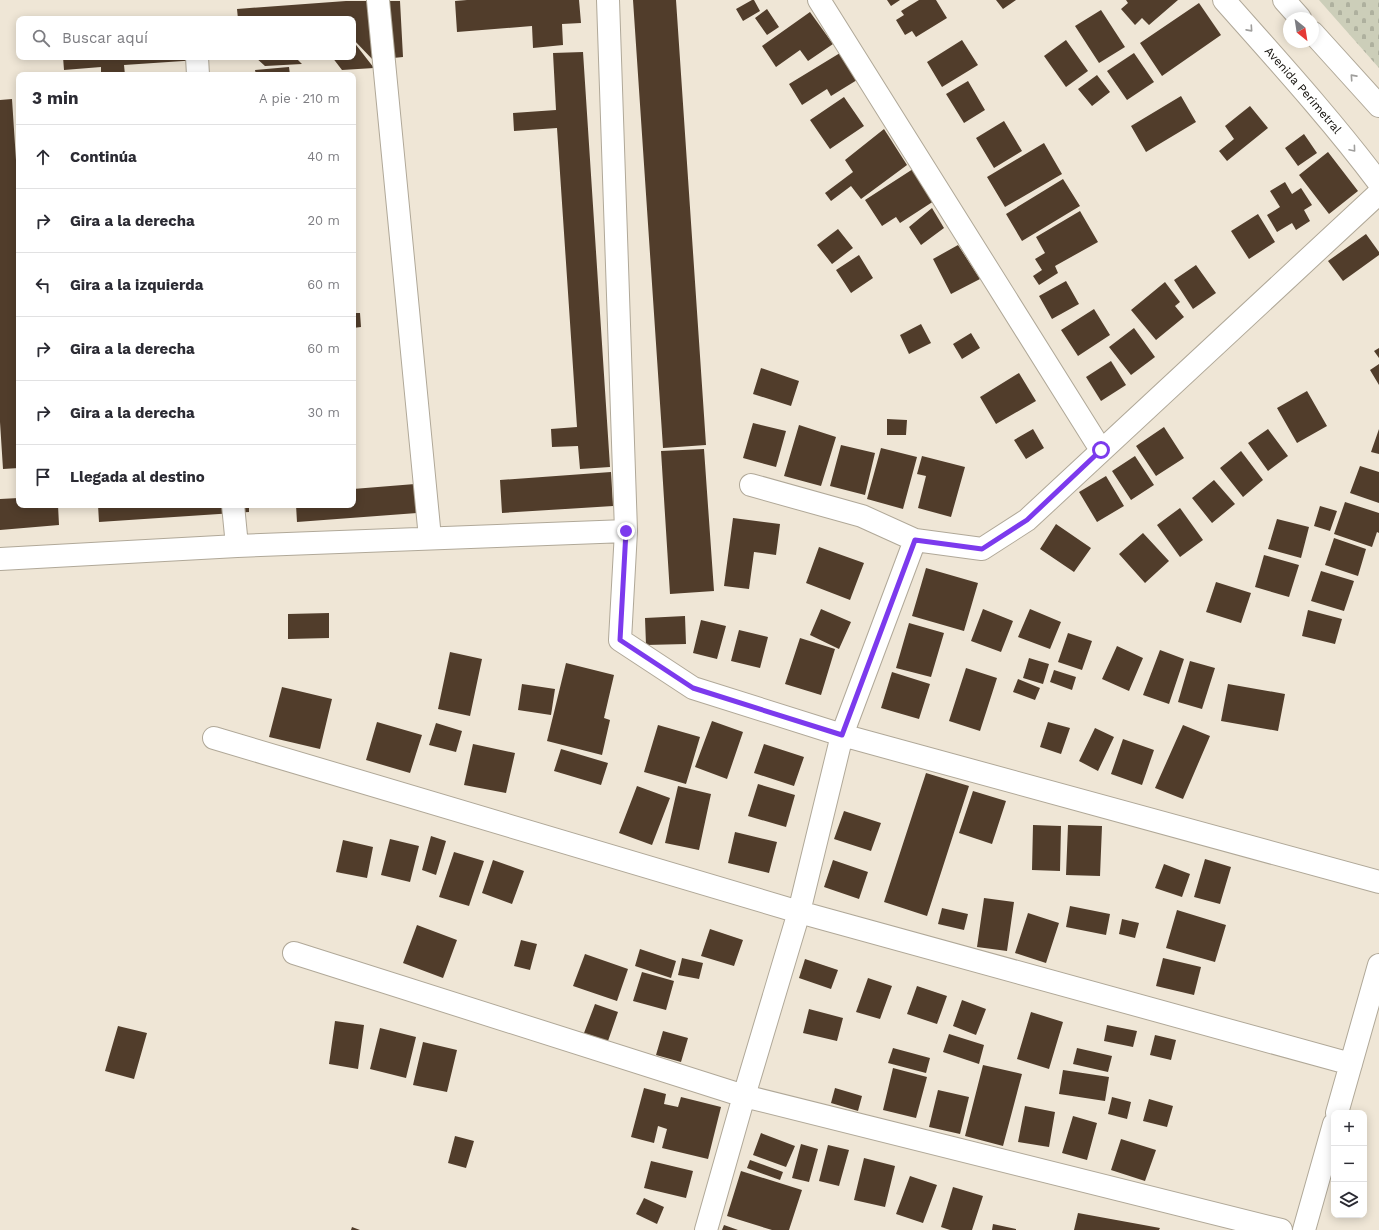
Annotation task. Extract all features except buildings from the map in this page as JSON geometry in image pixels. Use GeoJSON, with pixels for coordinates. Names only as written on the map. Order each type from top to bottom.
{"type":"FeatureCollection","features":[{"type":"Feature","properties":{"kind":"street"},"geometry":{"type":"LineString","coordinates":[[378,0],[430,538]]}},
{"type":"Feature","properties":{"kind":"street"},"geometry":{"type":"LineString","coordinates":[[608,0],[626,531],[620,640],[693,688],[842,735],[1379,882]]}},
{"type":"Feature","properties":{"kind":"street"},"geometry":{"type":"LineString","coordinates":[[819,0],[1101,450]]}},
{"type":"Feature","properties":{"kind":"street","name":"Avenida Perimetral"},"geometry":{"type":"LineString","coordinates":[[1224,0],[1342,137],[1379,183]]}},
{"type":"Feature","properties":{"kind":"street"},"geometry":{"type":"LineString","coordinates":[[1284,0],[1295,12]]}},
{"type":"Feature","properties":{"kind":"street"},"geometry":{"type":"LineString","coordinates":[[1319,40],[1379,106]]}},
{"type":"Feature","properties":{"kind":"street"},"geometry":{"type":"LineString","coordinates":[[197,60],[198,72]]}},
{"type":"Feature","properties":{"kind":"street"},"geometry":{"type":"LineString","coordinates":[[751,485],[862,516],[915,540],[982,549],[1027,520],[1379,193]]}},
{"type":"Feature","properties":{"kind":"street"},"geometry":{"type":"LineString","coordinates":[[234,508],[237,546]]}},
{"type":"Feature","properties":{"kind":"street"},"geometry":{"type":"LineString","coordinates":[[0,559],[237,546],[626,531]]}},
{"type":"Feature","properties":{"kind":"street"},"geometry":{"type":"LineString","coordinates":[[706,1230],[798,912],[842,735],[915,540]]}},
{"type":"Feature","properties":{"kind":"street"},"geometry":{"type":"LineString","coordinates":[[214,738],[798,912],[1351,1064]]}},
{"type":"Feature","properties":{"kind":"street"},"geometry":{"type":"LineString","coordinates":[[294,953],[744,1096],[1281,1230]]}},
{"type":"Feature","properties":{"kind":"street"},"geometry":{"type":"LineString","coordinates":[[1338,1110],[1379,965]]}},
{"type":"Feature","properties":{"kind":"street"},"geometry":{"type":"LineString","coordinates":[[1304,1230],[1331,1135]]}},
{"type":"Feature","properties":{"kind":"green space"},"geometry":{"type":"Polygon","coordinates":[[[1319,0],[1379,0],[1379,68],[1319,0]]]}},
{"type":"Feature","properties":{"kind":"route"},"geometry":{"type":"LineString","coordinates":[[626,531],[620,640],[693,688],[842,735],[915,540],[982,549],[1027,520],[1101,450]]}}]}
